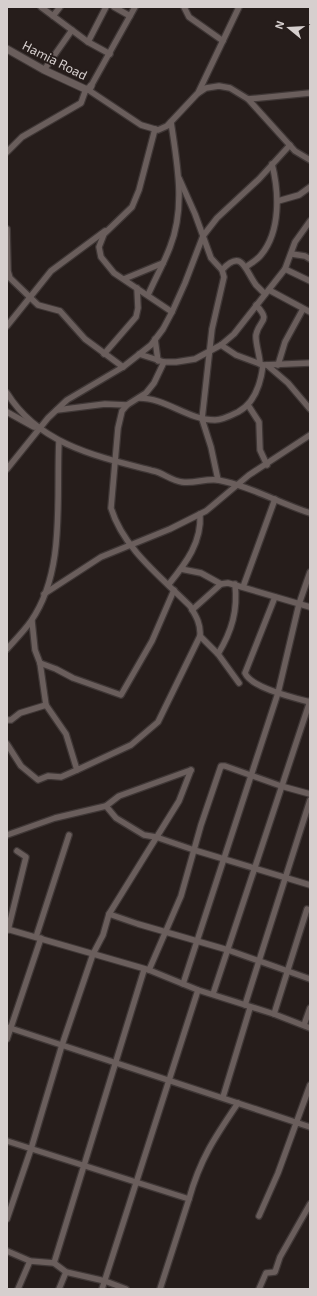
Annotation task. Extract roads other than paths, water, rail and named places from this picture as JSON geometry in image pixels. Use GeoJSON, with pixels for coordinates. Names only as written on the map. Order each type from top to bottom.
{"type":"FeatureCollection","features":[{"type":"Feature","properties":{"kind":"street"},"geometry":{"type":"LineString","coordinates":[[41,7],[88,42],[110,54]]}},
{"type":"Feature","properties":{"kind":"street"},"geometry":{"type":"LineString","coordinates":[[53,16],[60,7]]}},
{"type":"Feature","properties":{"kind":"street"},"geometry":{"type":"LineString","coordinates":[[88,42],[106,7]]}},
{"type":"Feature","properties":{"kind":"street"},"geometry":{"type":"LineString","coordinates":[[114,7],[130,16]]}},
{"type":"Feature","properties":{"kind":"street"},"geometry":{"type":"LineString","coordinates":[[7,152],[22,137],[81,103],[88,88],[110,54],[135,7]]}},
{"type":"Feature","properties":{"kind":"street"},"geometry":{"type":"LineString","coordinates":[[184,7],[189,16],[223,41]]}},
{"type":"Feature","properties":{"kind":"street"},"geometry":{"type":"LineString","coordinates":[[198,94],[239,7]]}},
{"type":"Feature","properties":{"kind":"street"},"geometry":{"type":"LineString","coordinates":[[44,70],[72,30]]}},
{"type":"Feature","properties":{"kind":"street","name":"Hamia Road"},"geometry":{"type":"LineString","coordinates":[[7,49],[44,70],[88,88]]}},
{"type":"Feature","properties":{"kind":"street"},"geometry":{"type":"LineString","coordinates":[[88,88],[141,126],[155,129],[167,126],[198,94],[206,88],[219,86],[237,91],[248,99],[301,156],[310,160]]}},
{"type":"Feature","properties":{"kind":"street"},"geometry":{"type":"LineString","coordinates":[[248,99],[310,93]]}},
{"type":"Feature","properties":{"kind":"street"},"geometry":{"type":"LineString","coordinates":[[148,295],[171,246],[177,220],[179,178],[170,122]]}},
{"type":"Feature","properties":{"kind":"street"},"geometry":{"type":"LineString","coordinates":[[7,326],[58,264],[108,229],[124,216],[132,207],[140,190],[155,129]]}},
{"type":"Feature","properties":{"kind":"street"},"geometry":{"type":"LineString","coordinates":[[7,469],[48,418],[67,400],[123,367],[155,339],[172,312],[203,236],[217,218],[236,202],[290,145]]}},
{"type":"Feature","properties":{"kind":"street"},"geometry":{"type":"LineString","coordinates":[[246,267],[260,256],[267,246],[278,201],[272,164]]}},
{"type":"Feature","properties":{"kind":"street"},"geometry":{"type":"LineString","coordinates":[[179,178],[195,214],[211,258],[222,270],[224,277],[223,287],[212,329],[202,419],[211,447],[218,480]]}},
{"type":"Feature","properties":{"kind":"street"},"geometry":{"type":"LineString","coordinates":[[278,201],[298,195],[310,187]]}},
{"type":"Feature","properties":{"kind":"street"},"geometry":{"type":"LineString","coordinates":[[139,354],[161,362],[196,359],[210,353],[221,345],[234,334],[285,269],[292,254],[295,242],[310,221]]}},
{"type":"Feature","properties":{"kind":"street"},"geometry":{"type":"LineString","coordinates":[[7,229],[9,274],[41,307],[60,311],[80,335],[123,367]]}},
{"type":"Feature","properties":{"kind":"street"},"geometry":{"type":"LineString","coordinates":[[108,229],[101,239],[99,247],[101,257],[114,273],[172,312]]}},
{"type":"Feature","properties":{"kind":"street"},"geometry":{"type":"LineString","coordinates":[[292,254],[309,257]]}},
{"type":"Feature","properties":{"kind":"street"},"geometry":{"type":"LineString","coordinates":[[222,270],[228,264],[236,260],[242,262],[256,284],[267,292],[310,312]]}},
{"type":"Feature","properties":{"kind":"street"},"geometry":{"type":"LineString","coordinates":[[124,279],[163,263]]}},
{"type":"Feature","properties":{"kind":"street"},"geometry":{"type":"LineString","coordinates":[[285,269],[310,281]]}},
{"type":"Feature","properties":{"kind":"street"},"geometry":{"type":"LineString","coordinates":[[104,354],[136,317],[138,308],[137,288]]}},
{"type":"Feature","properties":{"kind":"street"},"geometry":{"type":"LineString","coordinates":[[139,398],[150,398],[202,419],[217,421],[240,411],[248,405],[262,379],[263,364],[256,335],[264,316],[256,305]]}},
{"type":"Feature","properties":{"kind":"street"},"geometry":{"type":"LineString","coordinates":[[278,365],[285,342],[303,309]]}},
{"type":"Feature","properties":{"kind":"street"},"geometry":{"type":"LineString","coordinates":[[57,410],[106,404],[127,405],[139,398],[154,383],[161,362],[155,339]]}},
{"type":"Feature","properties":{"kind":"street"},"geometry":{"type":"LineString","coordinates":[[221,345],[236,355],[263,364],[278,365],[310,363]]}},
{"type":"Feature","properties":{"kind":"street"},"geometry":{"type":"LineString","coordinates":[[263,364],[288,383],[310,409]]}},
{"type":"Feature","properties":{"kind":"street"},"geometry":{"type":"LineString","coordinates":[[7,393],[11,400],[39,430]]}},
{"type":"Feature","properties":{"kind":"street"},"geometry":{"type":"LineString","coordinates":[[7,744],[21,766],[38,780],[48,776],[61,777],[131,745],[158,722],[200,636],[200,628],[192,610],[130,544],[114,518],[111,508],[115,462],[120,419],[127,405]]}},
{"type":"Feature","properties":{"kind":"street"},"geometry":{"type":"LineString","coordinates":[[248,405],[259,422],[260,450],[267,465]]}},
{"type":"Feature","properties":{"kind":"street"},"geometry":{"type":"LineString","coordinates":[[7,412],[59,441],[115,462],[160,473],[180,482],[218,480],[275,499],[310,513]]}},
{"type":"Feature","properties":{"kind":"street"},"geometry":{"type":"LineString","coordinates":[[44,594],[101,557],[170,529],[213,507],[249,475],[267,465],[310,435]]}},
{"type":"Feature","properties":{"kind":"street"},"geometry":{"type":"LineString","coordinates":[[7,649],[32,621],[44,594],[50,574],[58,520],[59,441]]}},
{"type":"Feature","properties":{"kind":"street"},"geometry":{"type":"LineString","coordinates":[[243,586],[275,499]]}},
{"type":"Feature","properties":{"kind":"street"},"geometry":{"type":"LineString","coordinates":[[169,584],[181,569],[198,539],[201,526],[200,514]]}},
{"type":"Feature","properties":{"kind":"street"},"geometry":{"type":"LineString","coordinates":[[181,569],[201,573],[221,584],[243,586],[310,607]]}},
{"type":"Feature","properties":{"kind":"street"},"geometry":{"type":"LineString","coordinates":[[183,984],[278,693],[299,604],[310,572]]}},
{"type":"Feature","properties":{"kind":"street"},"geometry":{"type":"LineString","coordinates":[[192,610],[221,584]]}},
{"type":"Feature","properties":{"kind":"street"},"geometry":{"type":"LineString","coordinates":[[218,654],[226,642],[235,614],[236,596],[234,584]]}},
{"type":"Feature","properties":{"kind":"street"},"geometry":{"type":"LineString","coordinates":[[40,663],[73,678],[121,696],[152,641],[174,590]]}},
{"type":"Feature","properties":{"kind":"street"},"geometry":{"type":"LineString","coordinates":[[213,994],[310,702],[278,693],[252,682],[246,677],[245,673],[275,597]]}},
{"type":"Feature","properties":{"kind":"street"},"geometry":{"type":"LineString","coordinates":[[32,621],[35,650],[40,663],[46,705],[66,734],[77,770]]}},
{"type":"Feature","properties":{"kind":"street"},"geometry":{"type":"LineString","coordinates":[[200,636],[218,654],[239,683]]}},
{"type":"Feature","properties":{"kind":"street"},"geometry":{"type":"LineString","coordinates":[[7,720],[11,720],[20,713],[46,705]]}},
{"type":"Feature","properties":{"kind":"street"},"geometry":{"type":"LineString","coordinates":[[54,1263],[146,970],[166,932],[181,896],[221,766],[310,794]]}},
{"type":"Feature","properties":{"kind":"street"},"geometry":{"type":"LineString","coordinates":[[7,835],[55,818],[106,806],[119,796],[191,770],[179,801],[109,914],[103,935],[93,954],[62,1045],[31,1149],[7,1219]]}},
{"type":"Feature","properties":{"kind":"street"},"geometry":{"type":"LineString","coordinates":[[223,1097],[259,962],[310,800]]}},
{"type":"Feature","properties":{"kind":"street"},"geometry":{"type":"LineString","coordinates":[[106,806],[116,818],[125,825],[144,835],[156,837],[310,885]]}},
{"type":"Feature","properties":{"kind":"street"},"geometry":{"type":"LineString","coordinates":[[7,1039],[9,1028],[69,835]]}},
{"type":"Feature","properties":{"kind":"street"},"geometry":{"type":"LineString","coordinates":[[17,851],[26,857],[8,929],[146,970],[198,990],[274,1014],[310,1028]]}},
{"type":"Feature","properties":{"kind":"street"},"geometry":{"type":"LineString","coordinates":[[274,1014],[286,971],[307,909]]}},
{"type":"Feature","properties":{"kind":"street"},"geometry":{"type":"LineString","coordinates":[[109,914],[228,950],[310,979]]}},
{"type":"Feature","properties":{"kind":"street"},"geometry":{"type":"LineString","coordinates":[[102,1289],[138,1182],[198,990]]}},
{"type":"Feature","properties":{"kind":"street"},"geometry":{"type":"LineString","coordinates":[[304,1025],[310,1008]]}},
{"type":"Feature","properties":{"kind":"street"},"geometry":{"type":"LineString","coordinates":[[9,1028],[223,1097],[310,1127]]}},
{"type":"Feature","properties":{"kind":"street"},"geometry":{"type":"LineString","coordinates":[[259,1216],[278,1173],[310,1085]]}},
{"type":"Feature","properties":{"kind":"street"},"geometry":{"type":"LineString","coordinates":[[160,1289],[195,1177],[210,1145],[238,1103]]}},
{"type":"Feature","properties":{"kind":"street"},"geometry":{"type":"LineString","coordinates":[[7,1141],[84,1164],[189,1199]]}},
{"type":"Feature","properties":{"kind":"street"},"geometry":{"type":"LineString","coordinates":[[259,1289],[266,1274],[275,1272],[280,1257],[310,1204]]}},
{"type":"Feature","properties":{"kind":"street"},"geometry":{"type":"LineString","coordinates":[[7,1251],[30,1261],[54,1263],[66,1272],[105,1281],[126,1289]]}},
{"type":"Feature","properties":{"kind":"street"},"geometry":{"type":"LineString","coordinates":[[18,1289],[30,1261]]}},
{"type":"Feature","properties":{"kind":"street"},"geometry":{"type":"LineString","coordinates":[[59,1289],[66,1272]]}}]}
